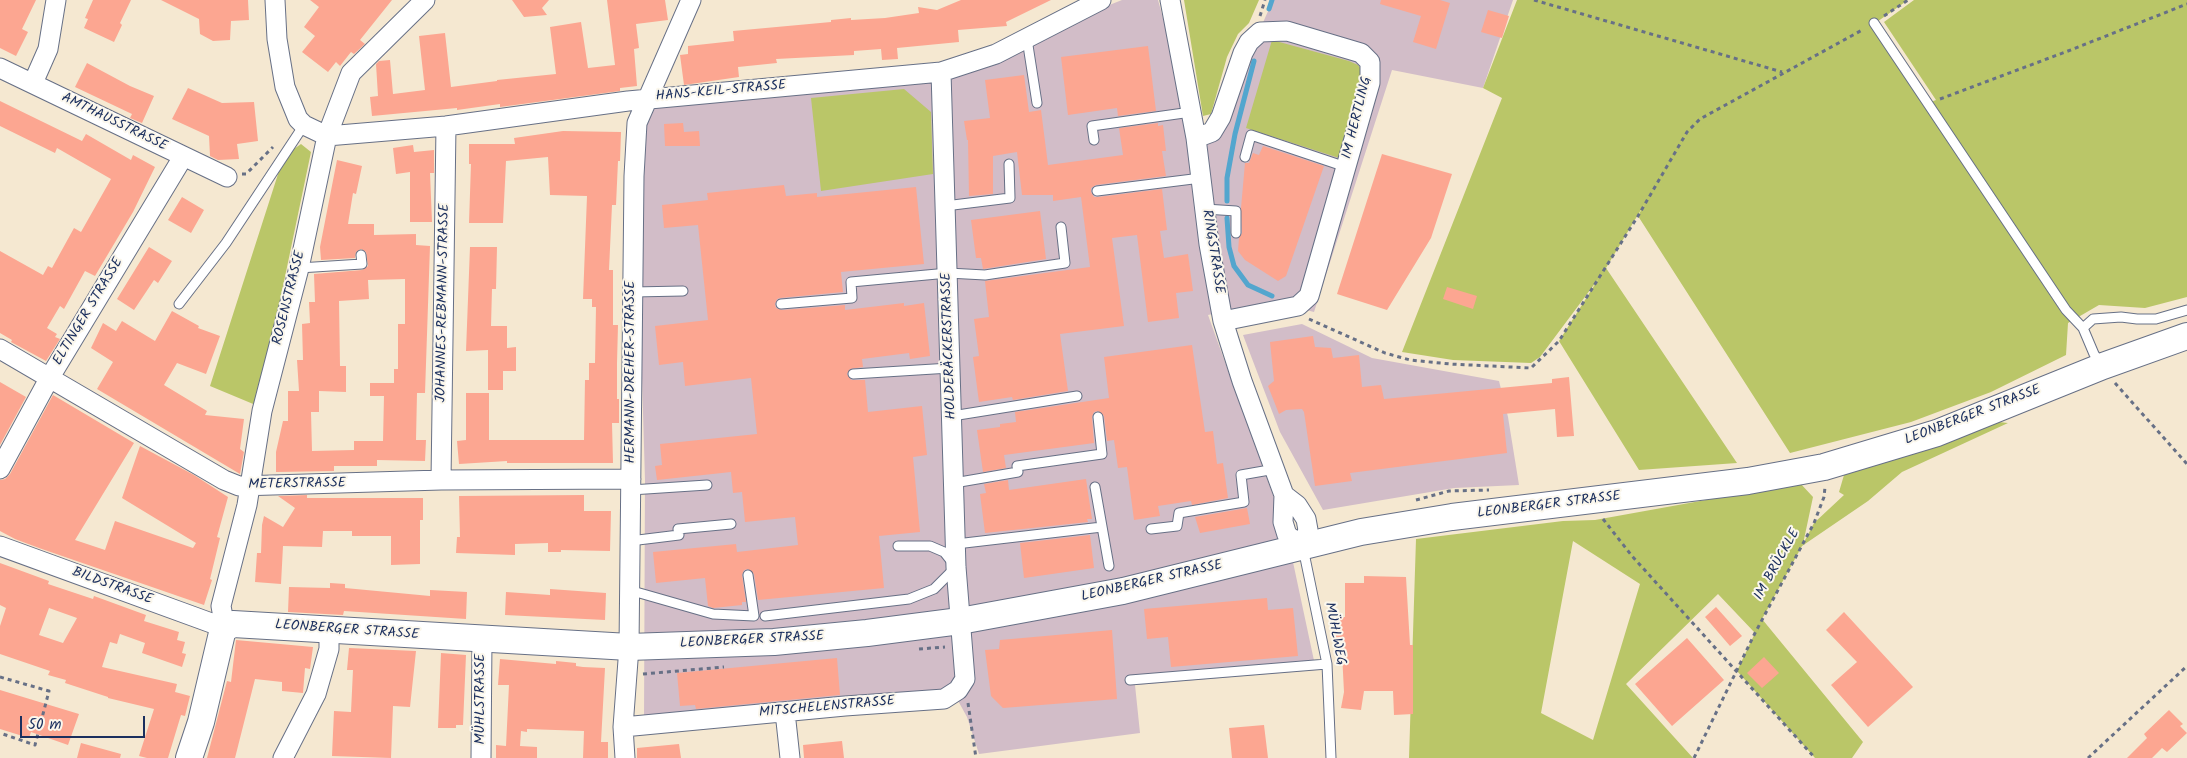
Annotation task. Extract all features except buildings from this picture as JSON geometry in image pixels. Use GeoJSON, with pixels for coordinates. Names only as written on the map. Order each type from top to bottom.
{"type":"FeatureCollection","features":[{"type":"Feature","properties":{"kind":"main road","name":"LEONBERGER STRASSE"},"geometry":{"type":"LineString","coordinates":[[225,628],[233,624],[482,640],[629,647],[774,642],[960,621],[1123,591],[1361,532],[1452,517],[1748,481],[1824,466],[1937,433],[2103,366],[2187,336]]}},
{"type":"Feature","properties":{"kind":"main road"},"geometry":{"type":"LineString","coordinates":[[189,758],[201,722],[212,667],[225,628]]}},
{"type":"Feature","properties":{"kind":"street"},"geometry":{"type":"LineString","coordinates":[[33,84],[48,48],[56,0]]}},
{"type":"Feature","properties":{"kind":"street"},"geometry":{"type":"LineString","coordinates":[[275,0],[277,39],[285,88],[298,119],[304,125],[327,136]]}},
{"type":"Feature","properties":{"kind":"street","name":"ROSENSTRASSE"},"geometry":{"type":"LineString","coordinates":[[225,628],[221,606],[247,505],[262,411],[299,268],[327,136],[351,73],[425,0]]}},
{"type":"Feature","properties":{"kind":"street","name":"HERMANN-DREHER-STRASSE"},"geometry":{"type":"LineString","coordinates":[[625,758],[623,727],[629,647],[634,176],[637,123],[691,0]]}},
{"type":"Feature","properties":{"kind":"street","name":"HANS-KEIL-STRASSE"},"geometry":{"type":"LineString","coordinates":[[327,136],[446,126],[648,99],[941,72],[996,54],[1101,0]]}},
{"type":"Feature","properties":{"kind":"street","name":"RINGSTRASSE"},"geometry":{"type":"LineString","coordinates":[[1170,0],[1196,138],[1223,321],[1244,388],[1284,496],[1283,522],[1287,535],[1302,546]]}},
{"type":"Feature","properties":{"kind":"street","name":"IM HERTLING"},"geometry":{"type":"LineString","coordinates":[[1196,138],[1212,132],[1222,117],[1243,53],[1249,42],[1260,32],[1287,31],[1361,52],[1370,62],[1370,83],[1309,296],[1298,306]]}},
{"type":"Feature","properties":{"kind":"street","name":"AMTHAUSSTRASSE"},"geometry":{"type":"LineString","coordinates":[[0,68],[227,177]]}},
{"type":"Feature","properties":{"kind":"street","name":"HOLDERÄCKERSTRASSE"},"geometry":{"type":"LineString","coordinates":[[941,72],[956,567],[960,621]]}},
{"type":"Feature","properties":{"kind":"street","name":"JOHANNES-REBMANN-STRASSE"},"geometry":{"type":"LineString","coordinates":[[441,480],[446,126]]}},
{"type":"Feature","properties":{"kind":"street","name":"ELTINGER STRASSE"},"geometry":{"type":"LineString","coordinates":[[0,469],[50,377],[183,157]]}},
{"type":"Feature","properties":{"kind":"street"},"geometry":{"type":"LineString","coordinates":[[1223,321],[1298,306]]}},
{"type":"Feature","properties":{"kind":"street","name":"METERSTRASSE"},"geometry":{"type":"LineString","coordinates":[[0,349],[224,480],[239,486],[441,480],[631,485]]}},
{"type":"Feature","properties":{"kind":"street","name":"BILDSTRASSE"},"geometry":{"type":"LineString","coordinates":[[0,546],[225,628]]}},
{"type":"Feature","properties":{"kind":"street","name":"MITSCHELENSTRASSE"},"geometry":{"type":"LineString","coordinates":[[623,727],[944,699],[958,690],[965,679],[960,621]]}},
{"type":"Feature","properties":{"kind":"street"},"geometry":{"type":"LineString","coordinates":[[283,758],[316,694],[330,649],[329,631]]}},
{"type":"Feature","properties":{"kind":"street","name":"MÜHLSTRASSE"},"geometry":{"type":"LineString","coordinates":[[481,758],[482,640]]}},
{"type":"Feature","properties":{"kind":"street"},"geometry":{"type":"LineString","coordinates":[[785,712],[790,758]]}},
{"type":"Feature","properties":{"kind":"lane"},"geometry":{"type":"LineString","coordinates":[[1874,23],[2066,310],[2083,328],[2094,354],[2103,366]]}},
{"type":"Feature","properties":{"kind":"lane"},"geometry":{"type":"LineString","coordinates":[[1026,39],[1037,103]]}},
{"type":"Feature","properties":{"kind":"lane"},"geometry":{"type":"LineString","coordinates":[[1094,140],[1092,126],[1191,112]]}},
{"type":"Feature","properties":{"kind":"lane"},"geometry":{"type":"LineString","coordinates":[[179,304],[226,243],[304,125]]}},
{"type":"Feature","properties":{"kind":"lane"},"geometry":{"type":"LineString","coordinates":[[1245,157],[1251,135],[1346,167]]}},
{"type":"Feature","properties":{"kind":"lane"},"geometry":{"type":"LineString","coordinates":[[945,206],[1010,198],[1009,164]]}},
{"type":"Feature","properties":{"kind":"lane"},"geometry":{"type":"LineString","coordinates":[[1097,191],[1201,178]]}},
{"type":"Feature","properties":{"kind":"lane"},"geometry":{"type":"LineString","coordinates":[[1205,209],[1236,210],[1236,233]]}},
{"type":"Feature","properties":{"kind":"lane"},"geometry":{"type":"LineString","coordinates":[[781,304],[852,298],[851,282],[948,273],[985,275],[1065,263],[1061,227]]}},
{"type":"Feature","properties":{"kind":"lane"},"geometry":{"type":"LineString","coordinates":[[299,268],[362,264],[361,255]]}},
{"type":"Feature","properties":{"kind":"lane"},"geometry":{"type":"LineString","coordinates":[[633,292],[683,291]]}},
{"type":"Feature","properties":{"kind":"lane"},"geometry":{"type":"LineString","coordinates":[[2083,328],[2093,319],[2101,317],[2156,319],[2187,310]]}},
{"type":"Feature","properties":{"kind":"lane"},"geometry":{"type":"LineString","coordinates":[[853,374],[950,368]]}},
{"type":"Feature","properties":{"kind":"lane"},"geometry":{"type":"LineString","coordinates":[[952,416],[1077,396]]}},
{"type":"Feature","properties":{"kind":"lane"},"geometry":{"type":"LineString","coordinates":[[954,483],[1018,472],[1018,466],[1102,454],[1098,416]]}},
{"type":"Feature","properties":{"kind":"lane"},"geometry":{"type":"LineString","coordinates":[[1151,529],[1177,526],[1179,512],[1244,502],[1241,476],[1275,469]]}},
{"type":"Feature","properties":{"kind":"lane"},"geometry":{"type":"LineString","coordinates":[[631,485],[707,485]]}},
{"type":"Feature","properties":{"kind":"lane"},"geometry":{"type":"LineString","coordinates":[[1095,487],[1109,566]]}},
{"type":"Feature","properties":{"kind":"lane"},"geometry":{"type":"LineString","coordinates":[[630,540],[679,535],[678,529],[731,524]]}},
{"type":"Feature","properties":{"kind":"lane"},"geometry":{"type":"LineString","coordinates":[[956,544],[1102,527]]}},
{"type":"Feature","properties":{"kind":"lane"},"geometry":{"type":"LineString","coordinates":[[765,616],[910,599],[934,589],[956,567],[944,552],[930,546],[898,546]]}},
{"type":"Feature","properties":{"kind":"lane","name":"MÜHLWEG"},"geometry":{"type":"LineString","coordinates":[[1302,546],[1328,664],[1331,758]]}},
{"type":"Feature","properties":{"kind":"lane"},"geometry":{"type":"LineString","coordinates":[[629,590],[713,614],[754,616],[748,575]]}},
{"type":"Feature","properties":{"kind":"lane"},"geometry":{"type":"LineString","coordinates":[[1130,680],[1328,664]]}},
{"type":"Feature","properties":{"kind":"path"},"geometry":{"type":"LineString","coordinates":[[1534,0],[1783,72]]}},
{"type":"Feature","properties":{"kind":"path"},"geometry":{"type":"LineString","coordinates":[[1298,306],[1310,320],[1318,324],[1349,335],[1385,353],[1410,360],[1532,368],[1559,341],[1638,216],[1687,132],[1700,119],[1874,23],[1908,0]]}},
{"type":"Feature","properties":{"kind":"path"},"geometry":{"type":"LineString","coordinates":[[1927,103],[2068,51],[2187,4]]}},
{"type":"Feature","properties":{"kind":"path"},"geometry":{"type":"LineString","coordinates":[[227,177],[246,174],[275,145]]}},
{"type":"Feature","properties":{"kind":"path"},"geometry":{"type":"LineString","coordinates":[[2103,366],[2128,398],[2187,464]]}},
{"type":"Feature","properties":{"kind":"path","name":"IM BRÜCKLE"},"geometry":{"type":"LineString","coordinates":[[1694,758],[1758,626],[1814,524],[1824,497],[1826,482],[1824,466]]}},
{"type":"Feature","properties":{"kind":"path"},"geometry":{"type":"LineString","coordinates":[[1596,500],[1603,519],[1632,556],[1815,758]]}},
{"type":"Feature","properties":{"kind":"path"},"geometry":{"type":"LineString","coordinates":[[2088,758],[2187,666]]}},
{"type":"Feature","properties":{"kind":"path"},"geometry":{"type":"LineString","coordinates":[[0,677],[50,691],[35,745],[0,733]]}},
{"type":"Feature","properties":{"kind":"path"},"geometry":{"type":"LineString","coordinates":[[967,700],[976,758]]}},
{"type":"Feature","properties":{"kind":"shaded area"},"geometry":{"type":"Polygon","coordinates":[[[1122,0],[1158,0],[1196,138],[1221,117],[1273,0],[1513,0],[1483,88],[1392,70],[1314,312],[1271,301],[1208,315],[1287,534],[1316,670],[1135,685],[1140,733],[979,754],[967,717],[956,697],[644,720],[645,480],[634,106],[941,72],[1122,0]]]}},
{"type":"Feature","properties":{"kind":"shaded area"},"geometry":{"type":"Polygon","coordinates":[[[1302,324],[1372,358],[1499,381],[1508,417],[1519,485],[1454,488],[1323,510],[1280,432],[1243,335],[1302,324]]]}},
{"type":"Feature","properties":{"kind":"green space"},"geometry":{"type":"Polygon","coordinates":[[[1184,0],[1259,0],[1249,23],[1238,34],[1227,57],[1211,114],[1203,116],[1184,0]]]}},
{"type":"Feature","properties":{"kind":"green space"},"geometry":{"type":"Polygon","coordinates":[[[1517,0],[1908,0],[1874,24],[1928,103],[1936,100],[1884,22],[1914,0],[2187,0],[2187,297],[2145,308],[2099,305],[2068,323],[2066,355],[1991,392],[1911,422],[1790,453],[1638,216],[1645,203],[1606,268],[1737,463],[1639,470],[1559,341],[1599,278],[1540,357],[1531,363],[1453,360],[1402,352],[1502,98],[1483,88],[1517,0]]]}},
{"type":"Feature","properties":{"kind":"green space"},"geometry":{"type":"Polygon","coordinates":[[[1272,40],[1349,61],[1358,65],[1365,75],[1339,158],[1246,128],[1272,40]]]}},
{"type":"Feature","properties":{"kind":"green space"},"geometry":{"type":"Polygon","coordinates":[[[904,89],[931,112],[933,174],[821,191],[811,98],[904,89]]]}},
{"type":"Feature","properties":{"kind":"green space"},"geometry":{"type":"Polygon","coordinates":[[[301,144],[311,152],[258,406],[210,386],[279,171],[294,149],[301,144]]]}},
{"type":"Feature","properties":{"kind":"green space"},"geometry":{"type":"Polygon","coordinates":[[[1999,422],[2008,423],[1902,472],[1868,501],[1802,546],[1762,619],[1863,742],[1852,758],[1815,758],[1737,671],[1755,633],[1718,594],[1626,684],[1693,758],[1409,758],[1416,539],[1563,521],[1595,520],[1800,483],[1813,497],[1803,544],[1814,523],[1844,495],[1839,492],[1844,475],[1999,422]],[[1573,541],[1541,713],[1593,740],[1640,584],[1573,541]]]}},
{"type":"Feature","properties":{"kind":"waterway"},"geometry":{"type":"LineString","coordinates":[[1269,9],[1272,0]]}},
{"type":"Feature","properties":{"kind":"waterway"},"geometry":{"type":"LineString","coordinates":[[1227,201],[1227,178],[1235,134],[1254,61]]}},
{"type":"Feature","properties":{"kind":"waterway"},"geometry":{"type":"LineString","coordinates":[[1227,218],[1229,247],[1234,266],[1248,285],[1272,296]]}}]}
